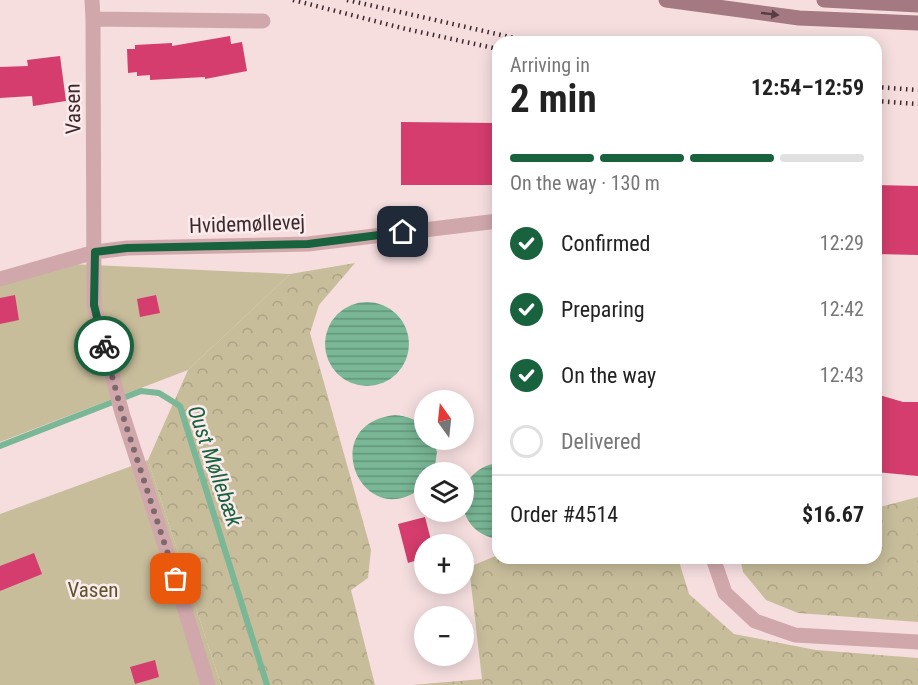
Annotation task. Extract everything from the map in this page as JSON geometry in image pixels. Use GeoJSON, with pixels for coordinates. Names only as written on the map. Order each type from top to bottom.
{"type":"FeatureCollection","features":[{"type":"Feature","properties":{"kind":"street","name":"Vasen"},"geometry":{"type":"LineString","coordinates":[[92,0],[94,305],[122,413],[170,558],[208,685]]}},
{"type":"Feature","properties":{"kind":"street"},"geometry":{"type":"LineString","coordinates":[[666,0],[800,18],[918,23]]}},
{"type":"Feature","properties":{"kind":"street"},"geometry":{"type":"LineString","coordinates":[[824,0],[918,5]]}},
{"type":"Feature","properties":{"kind":"street"},"geometry":{"type":"LineString","coordinates":[[93,20],[263,21]]}},
{"type":"Feature","properties":{"kind":"street","name":"Hvidemøllevej"},"geometry":{"type":"LineString","coordinates":[[0,279],[95,252],[127,248],[308,244],[492,222]]}},
{"type":"Feature","properties":{"kind":"street"},"geometry":{"type":"LineString","coordinates":[[715,564],[725,593],[755,621],[795,634],[918,642]]}},
{"type":"Feature","properties":{"kind":"green space"},"geometry":{"type":"Polygon","coordinates":[[[355,263],[319,305],[310,333],[371,550],[368,578],[351,590],[375,685],[221,685],[148,460],[188,370],[290,274],[355,263]]]}},
{"type":"Feature","properties":{"kind":"green space"},"geometry":{"type":"Polygon","coordinates":[[[71,264],[290,274],[188,370],[0,442],[0,272],[71,264]]]}},
{"type":"Feature","properties":{"kind":"green space","name":"Vasen"},"geometry":{"type":"Polygon","coordinates":[[[148,460],[221,685],[0,685],[0,514],[148,460]]]}},
{"type":"Feature","properties":{"kind":"green space"},"geometry":{"type":"Polygon","coordinates":[[[918,497],[918,622],[798,613],[766,600],[743,572],[741,564],[882,564],[882,506],[918,497]]]}},
{"type":"Feature","properties":{"kind":"green space"},"geometry":{"type":"Polygon","coordinates":[[[492,557],[492,564],[680,564],[689,594],[734,634],[816,650],[918,658],[918,685],[412,685],[482,679],[474,606],[474,565],[492,557]]]}},
{"type":"Feature","properties":{"kind":"shaded area"},"geometry":{"type":"Polygon","coordinates":[[[367,302],[383,305],[397,314],[406,328],[409,344],[406,360],[397,374],[383,383],[367,386],[351,383],[337,374],[328,360],[325,344],[328,328],[337,314],[351,305],[367,302]]]}},
{"type":"Feature","properties":{"kind":"shaded area"},"geometry":{"type":"Polygon","coordinates":[[[395,415],[407,417],[414,420],[414,450],[436,450],[436,462],[414,462],[414,491],[402,498],[382,498],[367,488],[356,473],[352,455],[357,437],[370,423],[395,415]]]}},
{"type":"Feature","properties":{"kind":"shaded area"},"geometry":{"type":"Polygon","coordinates":[[[492,465],[492,537],[483,534],[470,522],[474,522],[474,475],[492,465]]]}},
{"type":"Feature","properties":{"kind":"building"},"geometry":{"type":"Polygon","coordinates":[[[230,36],[231,44],[242,42],[247,71],[205,79],[205,77],[150,80],[150,75],[137,76],[137,72],[128,73],[127,49],[135,49],[135,45],[172,43],[172,46],[230,36]]]}},
{"type":"Feature","properties":{"kind":"building"},"geometry":{"type":"Polygon","coordinates":[[[60,56],[66,101],[33,106],[32,96],[0,98],[0,67],[28,66],[27,60],[60,56]]]}},
{"type":"Feature","properties":{"kind":"building"},"geometry":{"type":"Polygon","coordinates":[[[401,122],[492,123],[492,185],[401,185],[401,122]]]}},
{"type":"Feature","properties":{"kind":"building"},"geometry":{"type":"Polygon","coordinates":[[[882,185],[918,186],[918,255],[882,254],[882,185]]]}},
{"type":"Feature","properties":{"kind":"building"},"geometry":{"type":"Polygon","coordinates":[[[15,295],[19,320],[0,324],[0,298],[15,295]]]}},
{"type":"Feature","properties":{"kind":"building"},"geometry":{"type":"Polygon","coordinates":[[[156,295],[160,313],[140,317],[137,299],[156,295]]]}},
{"type":"Feature","properties":{"kind":"building"},"geometry":{"type":"Polygon","coordinates":[[[882,396],[903,402],[918,402],[918,476],[882,473],[882,396]]]}},
{"type":"Feature","properties":{"kind":"building"},"geometry":{"type":"Polygon","coordinates":[[[414,520],[414,522],[426,522],[429,534],[414,534],[414,561],[408,563],[398,524],[414,520]]]}},
{"type":"Feature","properties":{"kind":"building"},"geometry":{"type":"Polygon","coordinates":[[[34,553],[42,574],[0,591],[0,566],[34,553]]]}},
{"type":"Feature","properties":{"kind":"building"},"geometry":{"type":"Polygon","coordinates":[[[155,660],[159,677],[135,684],[130,667],[155,660]]]}},
{"type":"Feature","properties":{"kind":"waterway","name":"Oust Møllebæk"},"geometry":{"type":"LineString","coordinates":[[0,446],[141,391],[159,393],[180,406],[267,685]]}},
{"type":"Feature","properties":{"kind":"railway"},"geometry":{"type":"LineString","coordinates":[[293,0],[406,29],[492,48]]}},
{"type":"Feature","properties":{"kind":"railway"},"geometry":{"type":"LineString","coordinates":[[347,0],[506,36]]}},
{"type":"Feature","properties":{"kind":"railway"},"geometry":{"type":"LineString","coordinates":[[882,87],[918,90]]}},
{"type":"Feature","properties":{"kind":"railway"},"geometry":{"type":"LineString","coordinates":[[882,101],[918,104]]}},
{"type":"Feature","properties":{"kind":"way so far"},"geometry":{"type":"LineString","coordinates":[[104,346],[122,413],[176,579]]}},
{"type":"Feature","properties":{"kind":"route"},"geometry":{"type":"LineString","coordinates":[[104,346],[94,305],[95,252],[127,248],[308,244],[403,232]]}}]}
